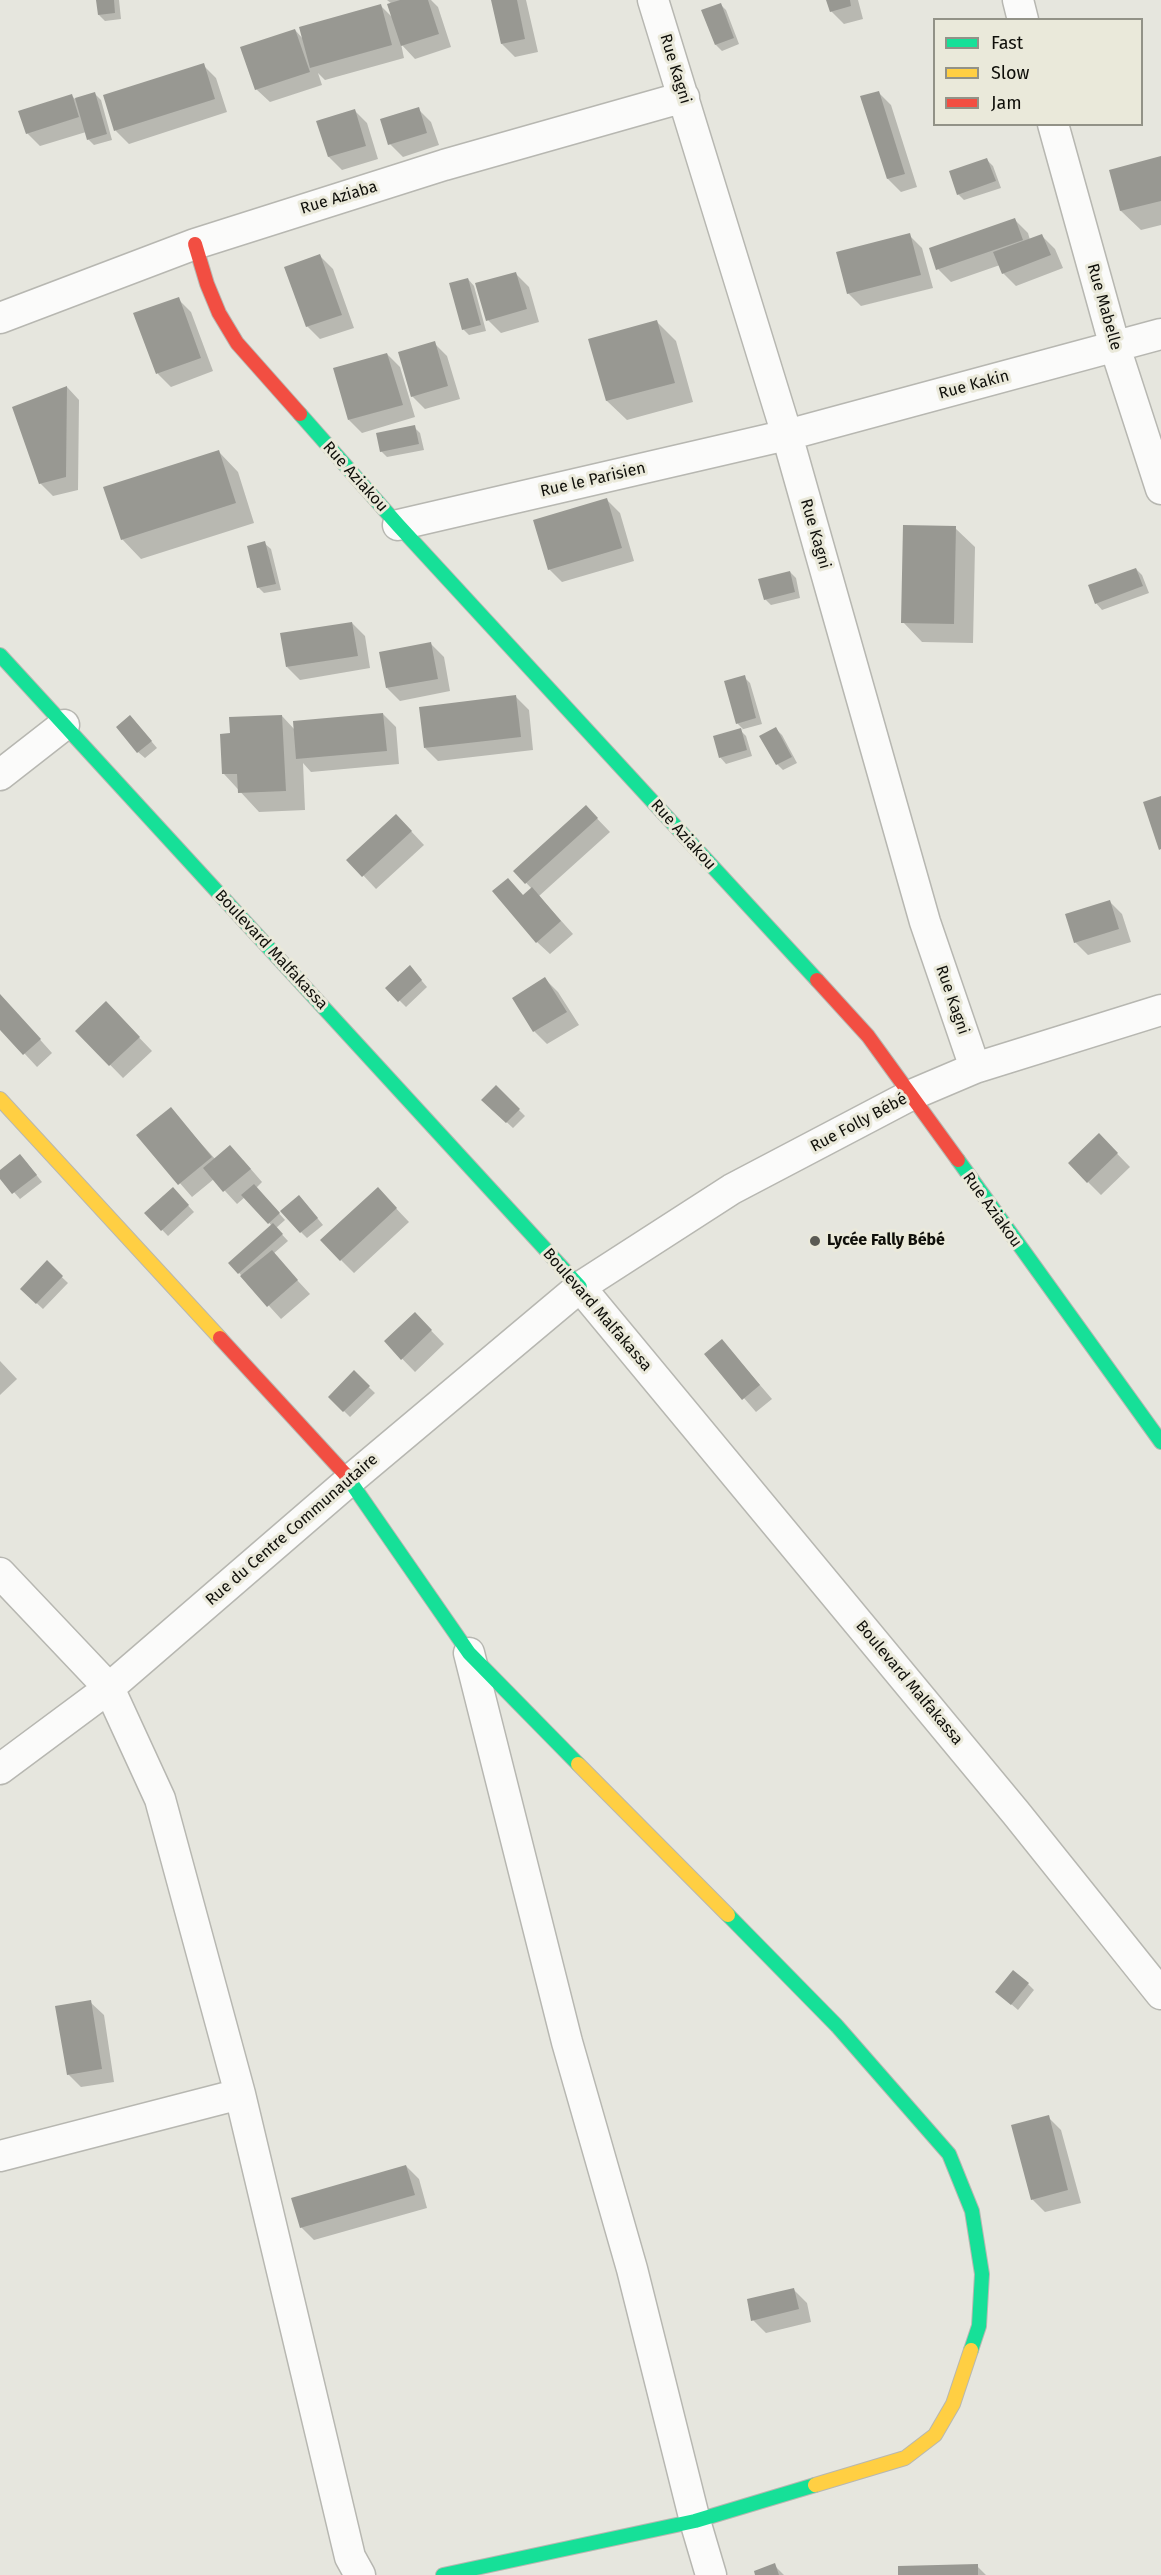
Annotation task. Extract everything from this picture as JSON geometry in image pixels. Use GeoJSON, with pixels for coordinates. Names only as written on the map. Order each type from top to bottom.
{"type":"FeatureCollection","features":[{"type":"Feature","properties":{"kind":"street","name":"Rue Kagni"},"geometry":{"type":"LineString","coordinates":[[653,0],[787,435],[925,922],[975,1068]]}},
{"type":"Feature","properties":{"kind":"street"},"geometry":{"type":"LineString","coordinates":[[1018,0],[1022,18]]}},
{"type":"Feature","properties":{"kind":"street","name":"Rue Aziaba"},"geometry":{"type":"LineString","coordinates":[[0,318],[195,244],[444,165],[684,97]]}},
{"type":"Feature","properties":{"kind":"street","name":"Rue Mabelle"},"geometry":{"type":"LineString","coordinates":[[1054,126],[1115,347],[1161,489]]}},
{"type":"Feature","properties":{"kind":"street","name":"Rue Aziakou"},"geometry":{"type":"LineString","coordinates":[[195,244],[207,284],[219,313],[237,343],[398,525],[868,1036],[909,1096],[1157,1432]]}},
{"type":"Feature","properties":{"kind":"street","name":"Rue Kakin"},"geometry":{"type":"LineString","coordinates":[[787,435],[1161,334]]}},
{"type":"Feature","properties":{"kind":"street","name":"Rue le Parisien"},"geometry":{"type":"LineString","coordinates":[[398,525],[787,435]]}},
{"type":"Feature","properties":{"kind":"street","name":"Boulevard Malfakassa"},"geometry":{"type":"LineString","coordinates":[[0,655],[580,1287],[1016,1813],[1161,1994]]}},
{"type":"Feature","properties":{"kind":"street"},"geometry":{"type":"LineString","coordinates":[[0,775],[64,725]]}},
{"type":"Feature","properties":{"kind":"street","name":"Rue Folly Bébé"},"geometry":{"type":"LineString","coordinates":[[580,1287],[732,1189],[909,1096],[975,1068],[1161,1010]]}},
{"type":"Feature","properties":{"kind":"street"},"geometry":{"type":"LineString","coordinates":[[0,1099],[350,1480],[469,1653],[837,2026],[949,2154],[972,2211],[982,2274],[979,2326],[953,2404],[935,2435],[905,2458],[695,2521],[443,2575]]}},
{"type":"Feature","properties":{"kind":"street","name":"Rue du Centre Communautaire"},"geometry":{"type":"LineString","coordinates":[[0,1769],[109,1688],[350,1480],[580,1287]]}},
{"type":"Feature","properties":{"kind":"street"},"geometry":{"type":"LineString","coordinates":[[0,1573],[109,1688],[160,1799],[240,2094],[350,2557],[360,2575]]}},
{"type":"Feature","properties":{"kind":"street"},"geometry":{"type":"LineString","coordinates":[[469,1653],[567,2043],[632,2269],[695,2521],[711,2575]]}},
{"type":"Feature","properties":{"kind":"street"},"geometry":{"type":"LineString","coordinates":[[0,2156],[240,2094]]}},
{"type":"Feature","properties":{"kind":"building"},"geometry":{"type":"Polygon","coordinates":[[[96,0],[114,0],[115,13],[98,15],[96,0]]]}},
{"type":"Feature","properties":{"kind":"building"},"geometry":{"type":"Polygon","coordinates":[[[400,0],[428,0],[439,34],[401,46],[387,4],[400,0]]]}},
{"type":"Feature","properties":{"kind":"building"},"geometry":{"type":"Polygon","coordinates":[[[491,0],[517,0],[525,39],[501,44],[491,0]]]}},
{"type":"Feature","properties":{"kind":"building"},"geometry":{"type":"Polygon","coordinates":[[[826,0],[850,0],[851,6],[830,12],[826,0]]]}},
{"type":"Feature","properties":{"kind":"building"},"geometry":{"type":"Polygon","coordinates":[[[721,3],[734,38],[715,45],[701,10],[721,3]]]}},
{"type":"Feature","properties":{"kind":"building"},"geometry":{"type":"Polygon","coordinates":[[[381,4],[392,45],[310,68],[299,27],[381,4]]]}},
{"type":"Feature","properties":{"kind":"building"},"geometry":{"type":"Polygon","coordinates":[[[295,29],[310,72],[255,90],[240,47],[295,29]]]}},
{"type":"Feature","properties":{"kind":"building"},"geometry":{"type":"Polygon","coordinates":[[[204,63],[215,99],[114,131],[103,95],[204,63]]]}},
{"type":"Feature","properties":{"kind":"building"},"geometry":{"type":"Polygon","coordinates":[[[879,91],[905,174],[887,179],[860,96],[879,91]]]}},
{"type":"Feature","properties":{"kind":"building"},"geometry":{"type":"Polygon","coordinates":[[[95,92],[107,134],[87,140],[75,98],[95,92]]]}},
{"type":"Feature","properties":{"kind":"building"},"geometry":{"type":"Polygon","coordinates":[[[72,94],[79,117],[26,134],[18,111],[72,94]]]}},
{"type":"Feature","properties":{"kind":"building"},"geometry":{"type":"Polygon","coordinates":[[[419,107],[427,133],[388,145],[380,119],[419,107]]]}},
{"type":"Feature","properties":{"kind":"building"},"geometry":{"type":"Polygon","coordinates":[[[355,109],[366,146],[328,157],[316,121],[355,109]]]}},
{"type":"Feature","properties":{"kind":"building"},"geometry":{"type":"Polygon","coordinates":[[[1161,156],[1161,201],[1120,211],[1109,170],[1161,156]]]}},
{"type":"Feature","properties":{"kind":"building"},"geometry":{"type":"Polygon","coordinates":[[[987,158],[996,181],[957,195],[949,171],[987,158]]]}},
{"type":"Feature","properties":{"kind":"building"},"geometry":{"type":"Polygon","coordinates":[[[1015,218],[1023,240],[936,270],[929,248],[1015,218]]]}},
{"type":"Feature","properties":{"kind":"building"},"geometry":{"type":"Polygon","coordinates":[[[910,233],[921,275],[847,294],[836,252],[910,233]]]}},
{"type":"Feature","properties":{"kind":"building"},"geometry":{"type":"Polygon","coordinates":[[[1042,234],[1051,255],[1002,274],[993,252],[1042,234]]]}},
{"type":"Feature","properties":{"kind":"building"},"geometry":{"type":"Polygon","coordinates":[[[320,254],[342,315],[306,327],[284,267],[320,254]]]}},
{"type":"Feature","properties":{"kind":"building"},"geometry":{"type":"Polygon","coordinates":[[[516,272],[527,309],[486,321],[475,283],[516,272]]]}},
{"type":"Feature","properties":{"kind":"building"},"geometry":{"type":"Polygon","coordinates":[[[468,278],[481,325],[462,330],[449,283],[468,278]]]}},
{"type":"Feature","properties":{"kind":"building"},"geometry":{"type":"Polygon","coordinates":[[[179,297],[201,358],[156,374],[133,313],[179,297]]]}},
{"type":"Feature","properties":{"kind":"building"},"geometry":{"type":"Polygon","coordinates":[[[657,320],[675,383],[606,401],[588,339],[657,320]]]}},
{"type":"Feature","properties":{"kind":"building"},"geometry":{"type":"Polygon","coordinates":[[[435,341],[448,386],[411,397],[398,352],[435,341]]]}},
{"type":"Feature","properties":{"kind":"building"},"geometry":{"type":"Polygon","coordinates":[[[387,353],[403,405],[348,420],[333,368],[387,353]]]}},
{"type":"Feature","properties":{"kind":"building"},"geometry":{"type":"Polygon","coordinates":[[[67,386],[66,477],[39,484],[12,407],[67,386]]]}},
{"type":"Feature","properties":{"kind":"building"},"geometry":{"type":"Polygon","coordinates":[[[415,425],[419,444],[380,452],[376,433],[415,425]]]}},
{"type":"Feature","properties":{"kind":"building"},"geometry":{"type":"Polygon","coordinates":[[[219,450],[236,503],[121,540],[103,487],[219,450]]]}},
{"type":"Feature","properties":{"kind":"building"},"geometry":{"type":"Polygon","coordinates":[[[607,498],[622,548],[548,570],[533,520],[607,498]]]}},
{"type":"Feature","properties":{"kind":"building"},"geometry":{"type":"Polygon","coordinates":[[[903,525],[956,526],[954,624],[901,623],[903,525]]]}},
{"type":"Feature","properties":{"kind":"building"},"geometry":{"type":"Polygon","coordinates":[[[265,541],[276,584],[257,588],[247,546],[265,541]]]}},
{"type":"Feature","properties":{"kind":"building"},"geometry":{"type":"Polygon","coordinates":[[[1136,568],[1143,586],[1095,604],[1088,585],[1136,568]]]}},
{"type":"Feature","properties":{"kind":"building"},"geometry":{"type":"Polygon","coordinates":[[[790,571],[795,592],[764,600],[758,579],[790,571]]]}},
{"type":"Feature","properties":{"kind":"building"},"geometry":{"type":"Polygon","coordinates":[[[352,622],[358,656],[286,667],[280,633],[352,622]]]}},
{"type":"Feature","properties":{"kind":"building"},"geometry":{"type":"Polygon","coordinates":[[[431,642],[438,679],[386,688],[379,652],[431,642]]]}},
{"type":"Feature","properties":{"kind":"building"},"geometry":{"type":"Polygon","coordinates":[[[745,675],[756,718],[736,724],[724,681],[745,675]]]}},
{"type":"Feature","properties":{"kind":"building"},"geometry":{"type":"Polygon","coordinates":[[[516,695],[521,737],[424,748],[419,707],[516,695]]]}},
{"type":"Feature","properties":{"kind":"building"},"geometry":{"type":"Polygon","coordinates":[[[383,713],[387,751],[296,759],[293,721],[383,713]]]}},
{"type":"Feature","properties":{"kind":"building"},"geometry":{"type":"Polygon","coordinates":[[[130,715],[152,741],[137,753],[116,727],[130,715]]]}},
{"type":"Feature","properties":{"kind":"building"},"geometry":{"type":"Polygon","coordinates":[[[282,715],[286,791],[238,793],[237,774],[222,774],[220,734],[230,733],[229,717],[282,715]]]}},
{"type":"Feature","properties":{"kind":"building"},"geometry":{"type":"Polygon","coordinates":[[[776,727],[792,757],[776,765],[759,736],[776,727]]]}},
{"type":"Feature","properties":{"kind":"building"},"geometry":{"type":"Polygon","coordinates":[[[741,728],[747,750],[719,758],[713,736],[741,728]]]}},
{"type":"Feature","properties":{"kind":"building"},"geometry":{"type":"Polygon","coordinates":[[[1161,796],[1161,849],[1159,850],[1143,802],[1161,796]]]}},
{"type":"Feature","properties":{"kind":"building"},"geometry":{"type":"Polygon","coordinates":[[[586,805],[598,818],[525,884],[513,871],[586,805]]]}},
{"type":"Feature","properties":{"kind":"building"},"geometry":{"type":"Polygon","coordinates":[[[396,814],[412,831],[362,877],[346,860],[396,814]]]}},
{"type":"Feature","properties":{"kind":"building"},"geometry":{"type":"Polygon","coordinates":[[[508,878],[523,895],[532,887],[561,921],[536,943],[492,891],[508,878]]]}},
{"type":"Feature","properties":{"kind":"building"},"geometry":{"type":"Polygon","coordinates":[[[1110,900],[1119,929],[1074,943],[1065,914],[1110,900]]]}},
{"type":"Feature","properties":{"kind":"building"},"geometry":{"type":"Polygon","coordinates":[[[410,965],[422,980],[398,1002],[385,988],[410,965]]]}},
{"type":"Feature","properties":{"kind":"building"},"geometry":{"type":"Polygon","coordinates":[[[545,977],[567,1012],[533,1032],[512,998],[545,977]]]}},
{"type":"Feature","properties":{"kind":"building"},"geometry":{"type":"Polygon","coordinates":[[[0,994],[41,1039],[23,1055],[0,1030],[0,994]]]}},
{"type":"Feature","properties":{"kind":"building"},"geometry":{"type":"Polygon","coordinates":[[[106,1001],[140,1037],[109,1066],[75,1031],[106,1001]]]}},
{"type":"Feature","properties":{"kind":"building"},"geometry":{"type":"Polygon","coordinates":[[[496,1085],[520,1109],[506,1123],[481,1100],[496,1085]]]}},
{"type":"Feature","properties":{"kind":"building"},"geometry":{"type":"Polygon","coordinates":[[[171,1107],[212,1157],[178,1185],[136,1135],[171,1107]]]}},
{"type":"Feature","properties":{"kind":"building"},"geometry":{"type":"Polygon","coordinates":[[[1099,1133],[1118,1153],[1087,1183],[1068,1163],[1099,1133]]]}},
{"type":"Feature","properties":{"kind":"building"},"geometry":{"type":"Polygon","coordinates":[[[230,1145],[251,1169],[223,1192],[203,1168],[230,1145]]]}},
{"type":"Feature","properties":{"kind":"building"},"geometry":{"type":"Polygon","coordinates":[[[20,1154],[37,1175],[12,1194],[0,1179],[0,1170],[20,1154]]]}},
{"type":"Feature","properties":{"kind":"building"},"geometry":{"type":"Polygon","coordinates":[[[254,1184],[280,1213],[268,1224],[241,1195],[254,1184]]]}},
{"type":"Feature","properties":{"kind":"building"},"geometry":{"type":"Polygon","coordinates":[[[173,1187],[189,1205],[161,1231],[144,1213],[173,1187]]]}},
{"type":"Feature","properties":{"kind":"building"},"geometry":{"type":"Polygon","coordinates":[[[378,1187],[397,1208],[340,1261],[320,1240],[378,1187]]]}},
{"type":"Feature","properties":{"kind":"building"},"geometry":{"type":"Polygon","coordinates":[[[299,1195],[318,1218],[300,1233],[280,1211],[299,1195]]]}},
{"type":"Feature","properties":{"kind":"building"},"geometry":{"type":"Polygon","coordinates":[[[273,1223],[283,1234],[238,1274],[228,1263],[273,1223]]]}},
{"type":"Feature","properties":{"kind":"building"},"geometry":{"type":"Polygon","coordinates":[[[272,1250],[298,1280],[267,1307],[240,1276],[272,1250]]]}},
{"type":"Feature","properties":{"kind":"building"},"geometry":{"type":"Polygon","coordinates":[[[47,1260],[63,1276],[36,1304],[20,1289],[47,1260]]]}},
{"type":"Feature","properties":{"kind":"building"},"geometry":{"type":"Polygon","coordinates":[[[415,1312],[432,1330],[401,1360],[384,1341],[415,1312]]]}},
{"type":"Feature","properties":{"kind":"building"},"geometry":{"type":"Polygon","coordinates":[[[722,1339],[760,1385],[742,1400],[704,1354],[722,1339]]]}},
{"type":"Feature","properties":{"kind":"building"},"geometry":{"type":"Polygon","coordinates":[[[354,1370],[370,1386],[343,1412],[328,1397],[354,1370]]]}},
{"type":"Feature","properties":{"kind":"building"},"geometry":{"type":"Polygon","coordinates":[[[1013,1970],[1029,1983],[1011,2005],[995,1992],[1013,1970]]]}},
{"type":"Feature","properties":{"kind":"building"},"geometry":{"type":"Polygon","coordinates":[[[91,2000],[102,2069],[67,2075],[55,2006],[91,2000]]]}},
{"type":"Feature","properties":{"kind":"building"},"geometry":{"type":"Polygon","coordinates":[[[1049,2115],[1068,2190],[1031,2200],[1011,2125],[1049,2115]]]}},
{"type":"Feature","properties":{"kind":"building"},"geometry":{"type":"Polygon","coordinates":[[[406,2165],[415,2195],[300,2228],[291,2198],[406,2165]]]}},
{"type":"Feature","properties":{"kind":"building"},"geometry":{"type":"Polygon","coordinates":[[[794,2288],[799,2309],[751,2321],[747,2299],[794,2288]]]}},
{"type":"Feature","properties":{"kind":"building"},"geometry":{"type":"Polygon","coordinates":[[[775,2563],[779,2575],[755,2575],[754,2571],[775,2563]]]}},
{"type":"Feature","properties":{"kind":"building"},"geometry":{"type":"Polygon","coordinates":[[[978,2564],[978,2575],[898,2575],[898,2566],[978,2564]]]}},
{"type":"Feature","properties":{"kind":"traffic: fast"},"geometry":{"type":"LineString","coordinates":[[300,414],[398,525],[817,980]]}},
{"type":"Feature","properties":{"kind":"traffic: fast"},"geometry":{"type":"LineString","coordinates":[[0,655],[580,1287]]}},
{"type":"Feature","properties":{"kind":"traffic: fast"},"geometry":{"type":"LineString","coordinates":[[958,1160],[1161,1442]]}},
{"type":"Feature","properties":{"kind":"traffic: fast"},"geometry":{"type":"LineString","coordinates":[[345,1474],[469,1653],[578,1764]]}},
{"type":"Feature","properties":{"kind":"traffic: fast"},"geometry":{"type":"LineString","coordinates":[[728,1915],[837,2026],[949,2154],[972,2211],[982,2274],[979,2326],[971,2350]]}},
{"type":"Feature","properties":{"kind":"traffic: fast"},"geometry":{"type":"LineString","coordinates":[[443,2575],[695,2521],[815,2485]]}},
{"type":"Feature","properties":{"kind":"traffic: slow"},"geometry":{"type":"LineString","coordinates":[[0,1099],[220,1338]]}},
{"type":"Feature","properties":{"kind":"traffic: slow"},"geometry":{"type":"LineString","coordinates":[[578,1764],[728,1915]]}},
{"type":"Feature","properties":{"kind":"traffic: slow"},"geometry":{"type":"LineString","coordinates":[[815,2485],[905,2458],[935,2435],[953,2404],[971,2350]]}},
{"type":"Feature","properties":{"kind":"traffic: jam"},"geometry":{"type":"LineString","coordinates":[[195,244],[207,284],[219,313],[237,343],[300,414]]}},
{"type":"Feature","properties":{"kind":"traffic: jam"},"geometry":{"type":"LineString","coordinates":[[817,980],[868,1036],[958,1160]]}},
{"type":"Feature","properties":{"kind":"traffic: jam"},"geometry":{"type":"LineString","coordinates":[[220,1338],[345,1474]]}},
{"type":"Feature","properties":{"kind":"place","name":"Lycée Fally Bébé"},"geometry":{"type":"Point","coordinates":[815,1241]}}]}
